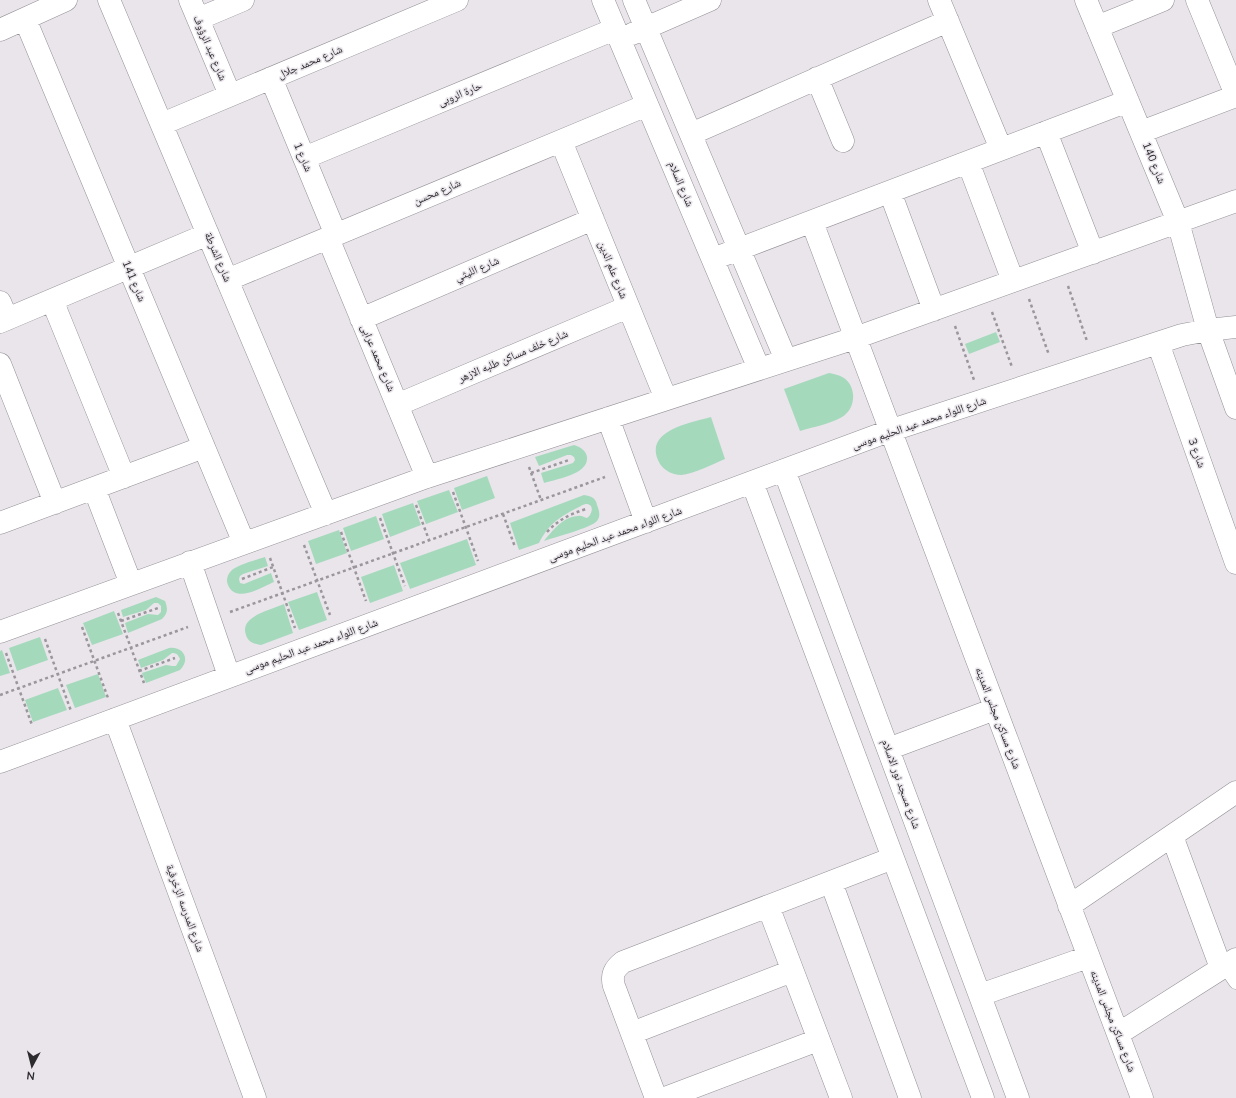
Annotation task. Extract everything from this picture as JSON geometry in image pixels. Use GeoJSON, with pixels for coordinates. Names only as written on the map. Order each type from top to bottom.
{"type":"FeatureCollection","features":[{"type":"Feature","properties":{"kind":"street"},"geometry":{"type":"LineString","coordinates":[[0,30],[66,0]]}},
{"type":"Feature","properties":{"kind":"street","name":"شارع الشرطة"},"geometry":{"type":"LineString","coordinates":[[109,0],[208,234],[330,512]]}},
{"type":"Feature","properties":{"kind":"street"},"geometry":{"type":"LineString","coordinates":[[194,9],[243,0]]}},
{"type":"Feature","properties":{"kind":"street","name":"شارع محمد جلال"},"geometry":{"type":"LineString","coordinates":[[162,124],[458,0]]}},
{"type":"Feature","properties":{"kind":"street","name":"شارع السلام"},"geometry":{"type":"LineString","coordinates":[[603,0],[759,369]]}},
{"type":"Feature","properties":{"kind":"street"},"geometry":{"type":"LineString","coordinates":[[634,0],[786,360]]}},
{"type":"Feature","properties":{"kind":"street","name":"حارة الروبى"},"geometry":{"type":"LineString","coordinates":[[304,158],[617,34],[646,28],[710,0]]}},
{"type":"Feature","properties":{"kind":"street"},"geometry":{"type":"LineString","coordinates":[[940,0],[1001,149]]}},
{"type":"Feature","properties":{"kind":"street","name":"شارع 140"},"geometry":{"type":"LineString","coordinates":[[1086,0],[1178,222],[1211,338],[1236,408]]}},
{"type":"Feature","properties":{"kind":"street"},"geometry":{"type":"LineString","coordinates":[[1097,27],[1163,0]]}},
{"type":"Feature","properties":{"kind":"street"},"geometry":{"type":"LineString","coordinates":[[1141,132],[1236,95],[1197,0]]}},
{"type":"Feature","properties":{"kind":"street","name":"شارع عبد الرؤوف"},"geometry":{"type":"LineString","coordinates":[[194,9],[230,95]]}},
{"type":"Feature","properties":{"kind":"street","name":"شارع 141"},"geometry":{"type":"LineString","coordinates":[[24,19],[204,447],[253,540]]}},
{"type":"Feature","properties":{"kind":"street"},"geometry":{"type":"LineString","coordinates":[[691,134],[948,21]]}},
{"type":"Feature","properties":{"kind":"street","name":"شارع 1"},"geometry":{"type":"LineString","coordinates":[[270,78],[304,158],[332,236]]}},
{"type":"Feature","properties":{"kind":"street"},"geometry":{"type":"LineString","coordinates":[[817,78],[843,141]]}},
{"type":"Feature","properties":{"kind":"street"},"geometry":{"type":"LineString","coordinates":[[713,259],[1128,101]]}},
{"type":"Feature","properties":{"kind":"street","name":"شارع محسن"},"geometry":{"type":"LineString","coordinates":[[228,280],[647,105]]}},
{"type":"Feature","properties":{"kind":"street"},"geometry":{"type":"LineString","coordinates":[[1046,132],[1093,253]]}},
{"type":"Feature","properties":{"kind":"street","name":"شارع علم الدين"},"geometry":{"type":"LineString","coordinates":[[561,141],[666,399]]}},
{"type":"Feature","properties":{"kind":"street"},"geometry":{"type":"LineString","coordinates":[[968,162],[1018,279]]}},
{"type":"Feature","properties":{"kind":"street"},"geometry":{"type":"LineString","coordinates":[[890,192],[941,307]]}},
{"type":"Feature","properties":{"kind":"street"},"geometry":{"type":"LineString","coordinates":[[3,642],[37,618],[427,477],[855,338],[1236,201]]}},
{"type":"Feature","properties":{"kind":"street","name":"شارع الليثي"},"geometry":{"type":"LineString","coordinates":[[362,319],[593,219]]}},
{"type":"Feature","properties":{"kind":"street","name":"شارع مساكن مجلس المدينه"},"geometry":{"type":"LineString","coordinates":[[812,222],[889,431],[1142,1098]]}},
{"type":"Feature","properties":{"kind":"street"},"geometry":{"type":"LineString","coordinates":[[2,315],[52,300],[208,234]]}},
{"type":"Feature","properties":{"kind":"street","name":"شارع محمد عرابى"},"geometry":{"type":"LineString","coordinates":[[332,236],[362,319],[427,477]]}},
{"type":"Feature","properties":{"kind":"street"},"geometry":{"type":"LineString","coordinates":[[52,300],[124,477]]}},
{"type":"Feature","properties":{"kind":"street","name":"شارع خلف مساكن طلبه الازهر"},"geometry":{"type":"LineString","coordinates":[[397,405],[628,307]]}},
{"type":"Feature","properties":{"kind":"street","name":"شارع اللواء محمد عبد الحليم موسى"},"geometry":{"type":"LineString","coordinates":[[0,762],[889,431],[1182,335],[1211,338],[1236,327]]}},
{"type":"Feature","properties":{"kind":"street"},"geometry":{"type":"LineString","coordinates":[[1211,338],[1236,364]]}},
{"type":"Feature","properties":{"kind":"street","name":"شارع 3"},"geometry":{"type":"LineString","coordinates":[[1158,343],[1236,563]]}},
{"type":"Feature","properties":{"kind":"street"},"geometry":{"type":"LineString","coordinates":[[0,364],[55,503]]}},
{"type":"Feature","properties":{"kind":"street"},"geometry":{"type":"LineString","coordinates":[[608,418],[646,522]]}},
{"type":"Feature","properties":{"kind":"street"},"geometry":{"type":"LineString","coordinates":[[0,523],[204,447]]}},
{"type":"Feature","properties":{"kind":"street","name":"شارع مسجد نور الاسلام"},"geometry":{"type":"LineString","coordinates":[[784,470],[1018,1098]]}},
{"type":"Feature","properties":{"kind":"street"},"geometry":{"type":"LineString","coordinates":[[752,482],[983,1098]]}},
{"type":"Feature","properties":{"kind":"street"},"geometry":{"type":"LineString","coordinates":[[94,488],[131,584]]}},
{"type":"Feature","properties":{"kind":"street"},"geometry":{"type":"LineString","coordinates":[[190,562],[229,676]]}},
{"type":"Feature","properties":{"kind":"street"},"geometry":{"type":"LineString","coordinates":[[888,749],[995,709]]}},
{"type":"Feature","properties":{"kind":"street","name":"شارع المدرسه الزخرفية"},"geometry":{"type":"LineString","coordinates":[[115,719],[255,1098]]}},
{"type":"Feature","properties":{"kind":"street"},"geometry":{"type":"LineString","coordinates":[[1069,906],[1236,792]]}},
{"type":"Feature","properties":{"kind":"street"},"geometry":{"type":"LineString","coordinates":[[1118,1034],[1230,968],[1172,836]]}},
{"type":"Feature","properties":{"kind":"street"},"geometry":{"type":"LineString","coordinates":[[656,1098],[612,979],[613,972],[617,966],[623,962],[893,858]]}},
{"type":"Feature","properties":{"kind":"street"},"geometry":{"type":"LineString","coordinates":[[831,882],[910,1098]]}},
{"type":"Feature","properties":{"kind":"street"},"geometry":{"type":"LineString","coordinates":[[768,906],[841,1098]]}},
{"type":"Feature","properties":{"kind":"street"},"geometry":{"type":"LineString","coordinates":[[980,995],[1088,957]]}},
{"type":"Feature","properties":{"kind":"street"},"geometry":{"type":"LineString","coordinates":[[632,1033],[792,971]]}},
{"type":"Feature","properties":{"kind":"street"},"geometry":{"type":"LineString","coordinates":[[665,1098],[818,1040]]}},
{"type":"Feature","properties":{"kind":"path"},"geometry":{"type":"LineString","coordinates":[[1060,265],[1095,363]]}},
{"type":"Feature","properties":{"kind":"path"},"geometry":{"type":"LineString","coordinates":[[1018,279],[1057,376]]}},
{"type":"Feature","properties":{"kind":"path"},"geometry":{"type":"LineString","coordinates":[[985,291],[1020,388]]}},
{"type":"Feature","properties":{"kind":"path"},"geometry":{"type":"LineString","coordinates":[[941,307],[982,401]]}},
{"type":"Feature","properties":{"kind":"path"},"geometry":{"type":"LineString","coordinates":[[521,447],[541,500]]}},
{"type":"Feature","properties":{"kind":"path"},"geometry":{"type":"LineString","coordinates":[[531,473],[569,460]]}},
{"type":"Feature","properties":{"kind":"path"},"geometry":{"type":"LineString","coordinates":[[0,695],[627,469]]}},
{"type":"Feature","properties":{"kind":"path"},"geometry":{"type":"LineString","coordinates":[[427,477],[466,527],[486,581]]}},
{"type":"Feature","properties":{"kind":"path"},"geometry":{"type":"LineString","coordinates":[[427,477],[429,540]]}},
{"type":"Feature","properties":{"kind":"path"},"geometry":{"type":"LineString","coordinates":[[372,497],[413,608]]}},
{"type":"Feature","properties":{"kind":"path"},"geometry":{"type":"LineString","coordinates":[[330,512],[354,567],[374,623]]}},
{"type":"Feature","properties":{"kind":"path"},"geometry":{"type":"LineString","coordinates":[[503,514],[523,568]]}},
{"type":"Feature","properties":{"kind":"path"},"geometry":{"type":"LineString","coordinates":[[297,524],[338,636]]}},
{"type":"Feature","properties":{"kind":"path"},"geometry":{"type":"LineString","coordinates":[[253,540],[273,567],[303,649]]}},
{"type":"Feature","properties":{"kind":"path"},"geometry":{"type":"LineString","coordinates":[[242,579],[273,567]]}},
{"type":"Feature","properties":{"kind":"path"},"geometry":{"type":"LineString","coordinates":[[110,592],[152,705]]}},
{"type":"Feature","properties":{"kind":"path"},"geometry":{"type":"LineString","coordinates":[[74,605],[115,719]]}},
{"type":"Feature","properties":{"kind":"path"},"geometry":{"type":"LineString","coordinates":[[121,621],[158,608]]}},
{"type":"Feature","properties":{"kind":"path"},"geometry":{"type":"LineString","coordinates":[[37,618],[79,732]]}},
{"type":"Feature","properties":{"kind":"path"},"geometry":{"type":"LineString","coordinates":[[3,642],[40,747]]}},
{"type":"Feature","properties":{"kind":"path"},"geometry":{"type":"LineString","coordinates":[[139,671],[175,658]]}},
{"type":"Feature","properties":{"kind":"green space"},"geometry":{"type":"Polygon","coordinates":[[[996,332],[1000,342],[969,354],[965,344],[996,332]]]}},
{"type":"Feature","properties":{"kind":"green space"},"geometry":{"type":"Polygon","coordinates":[[[829,373],[844,378],[851,387],[853,398],[850,409],[842,417],[800,431],[784,389],[829,373]]]}},
{"type":"Feature","properties":{"kind":"green space"},"geometry":{"type":"Polygon","coordinates":[[[711,417],[725,459],[697,471],[681,475],[664,469],[660,464],[656,453],[657,444],[662,436],[670,430],[711,417]]]}},
{"type":"Feature","properties":{"kind":"green space"},"geometry":{"type":"Polygon","coordinates":[[[574,445],[582,449],[587,457],[583,468],[571,475],[544,483],[541,473],[573,463],[575,460],[574,457],[567,455],[539,466],[535,457],[574,445]]]}},
{"type":"Feature","properties":{"kind":"green space"},"geometry":{"type":"Polygon","coordinates":[[[487,476],[495,498],[462,510],[454,488],[487,476]]]}},
{"type":"Feature","properties":{"kind":"green space"},"geometry":{"type":"Polygon","coordinates":[[[449,490],[458,512],[426,524],[417,501],[449,490]]]}},
{"type":"Feature","properties":{"kind":"green space"},"geometry":{"type":"Polygon","coordinates":[[[584,495],[591,497],[596,501],[599,513],[597,521],[580,529],[544,541],[563,521],[568,518],[579,516],[589,517],[592,510],[591,506],[589,504],[583,505],[563,516],[554,523],[546,531],[539,543],[519,550],[510,523],[584,495]]]}},
{"type":"Feature","properties":{"kind":"green space"},"geometry":{"type":"Polygon","coordinates":[[[413,503],[421,525],[390,537],[382,514],[413,503]]]}},
{"type":"Feature","properties":{"kind":"green space"},"geometry":{"type":"Polygon","coordinates":[[[376,516],[384,539],[351,551],[343,528],[376,516]]]}},
{"type":"Feature","properties":{"kind":"green space"},"geometry":{"type":"Polygon","coordinates":[[[339,530],[347,553],[316,564],[308,541],[339,530]]]}},
{"type":"Feature","properties":{"kind":"green space"},"geometry":{"type":"Polygon","coordinates":[[[467,539],[476,565],[410,589],[400,563],[467,539]]]}},
{"type":"Feature","properties":{"kind":"green space"},"geometry":{"type":"Polygon","coordinates":[[[265,557],[268,566],[243,574],[239,579],[240,583],[244,584],[271,573],[274,582],[243,594],[232,591],[227,582],[231,571],[242,565],[265,557]]]}},
{"type":"Feature","properties":{"kind":"green space"},"geometry":{"type":"Polygon","coordinates":[[[394,565],[403,591],[370,603],[361,577],[394,565]]]}},
{"type":"Feature","properties":{"kind":"green space"},"geometry":{"type":"Polygon","coordinates":[[[317,592],[327,620],[299,630],[288,602],[317,592]]]}},
{"type":"Feature","properties":{"kind":"green space"},"geometry":{"type":"Polygon","coordinates":[[[156,597],[165,601],[167,606],[167,611],[164,617],[128,633],[125,623],[148,614],[158,615],[161,612],[161,606],[158,603],[154,603],[146,610],[123,617],[121,610],[156,597]]]}},
{"type":"Feature","properties":{"kind":"green space"},"geometry":{"type":"Polygon","coordinates":[[[284,604],[293,633],[261,645],[250,641],[246,635],[245,628],[247,623],[252,618],[264,611],[284,604]]]}},
{"type":"Feature","properties":{"kind":"green space"},"geometry":{"type":"Polygon","coordinates":[[[114,611],[123,634],[92,645],[83,623],[114,611]]]}},
{"type":"Feature","properties":{"kind":"green space"},"geometry":{"type":"Polygon","coordinates":[[[40,637],[48,660],[17,671],[9,648],[40,637]]]}},
{"type":"Feature","properties":{"kind":"green space"},"geometry":{"type":"Polygon","coordinates":[[[169,648],[182,651],[185,658],[183,666],[180,670],[146,683],[142,673],[166,665],[176,666],[180,659],[177,654],[172,653],[163,660],[141,668],[138,660],[169,648]]]}},
{"type":"Feature","properties":{"kind":"green space"},"geometry":{"type":"Polygon","coordinates":[[[2,650],[10,673],[0,676],[0,651],[2,650]]]}},
{"type":"Feature","properties":{"kind":"green space"},"geometry":{"type":"Polygon","coordinates":[[[98,674],[106,697],[75,708],[66,685],[98,674]]]}},
{"type":"Feature","properties":{"kind":"green space"},"geometry":{"type":"Polygon","coordinates":[[[58,688],[67,710],[33,722],[25,700],[58,688]]]}}]}
